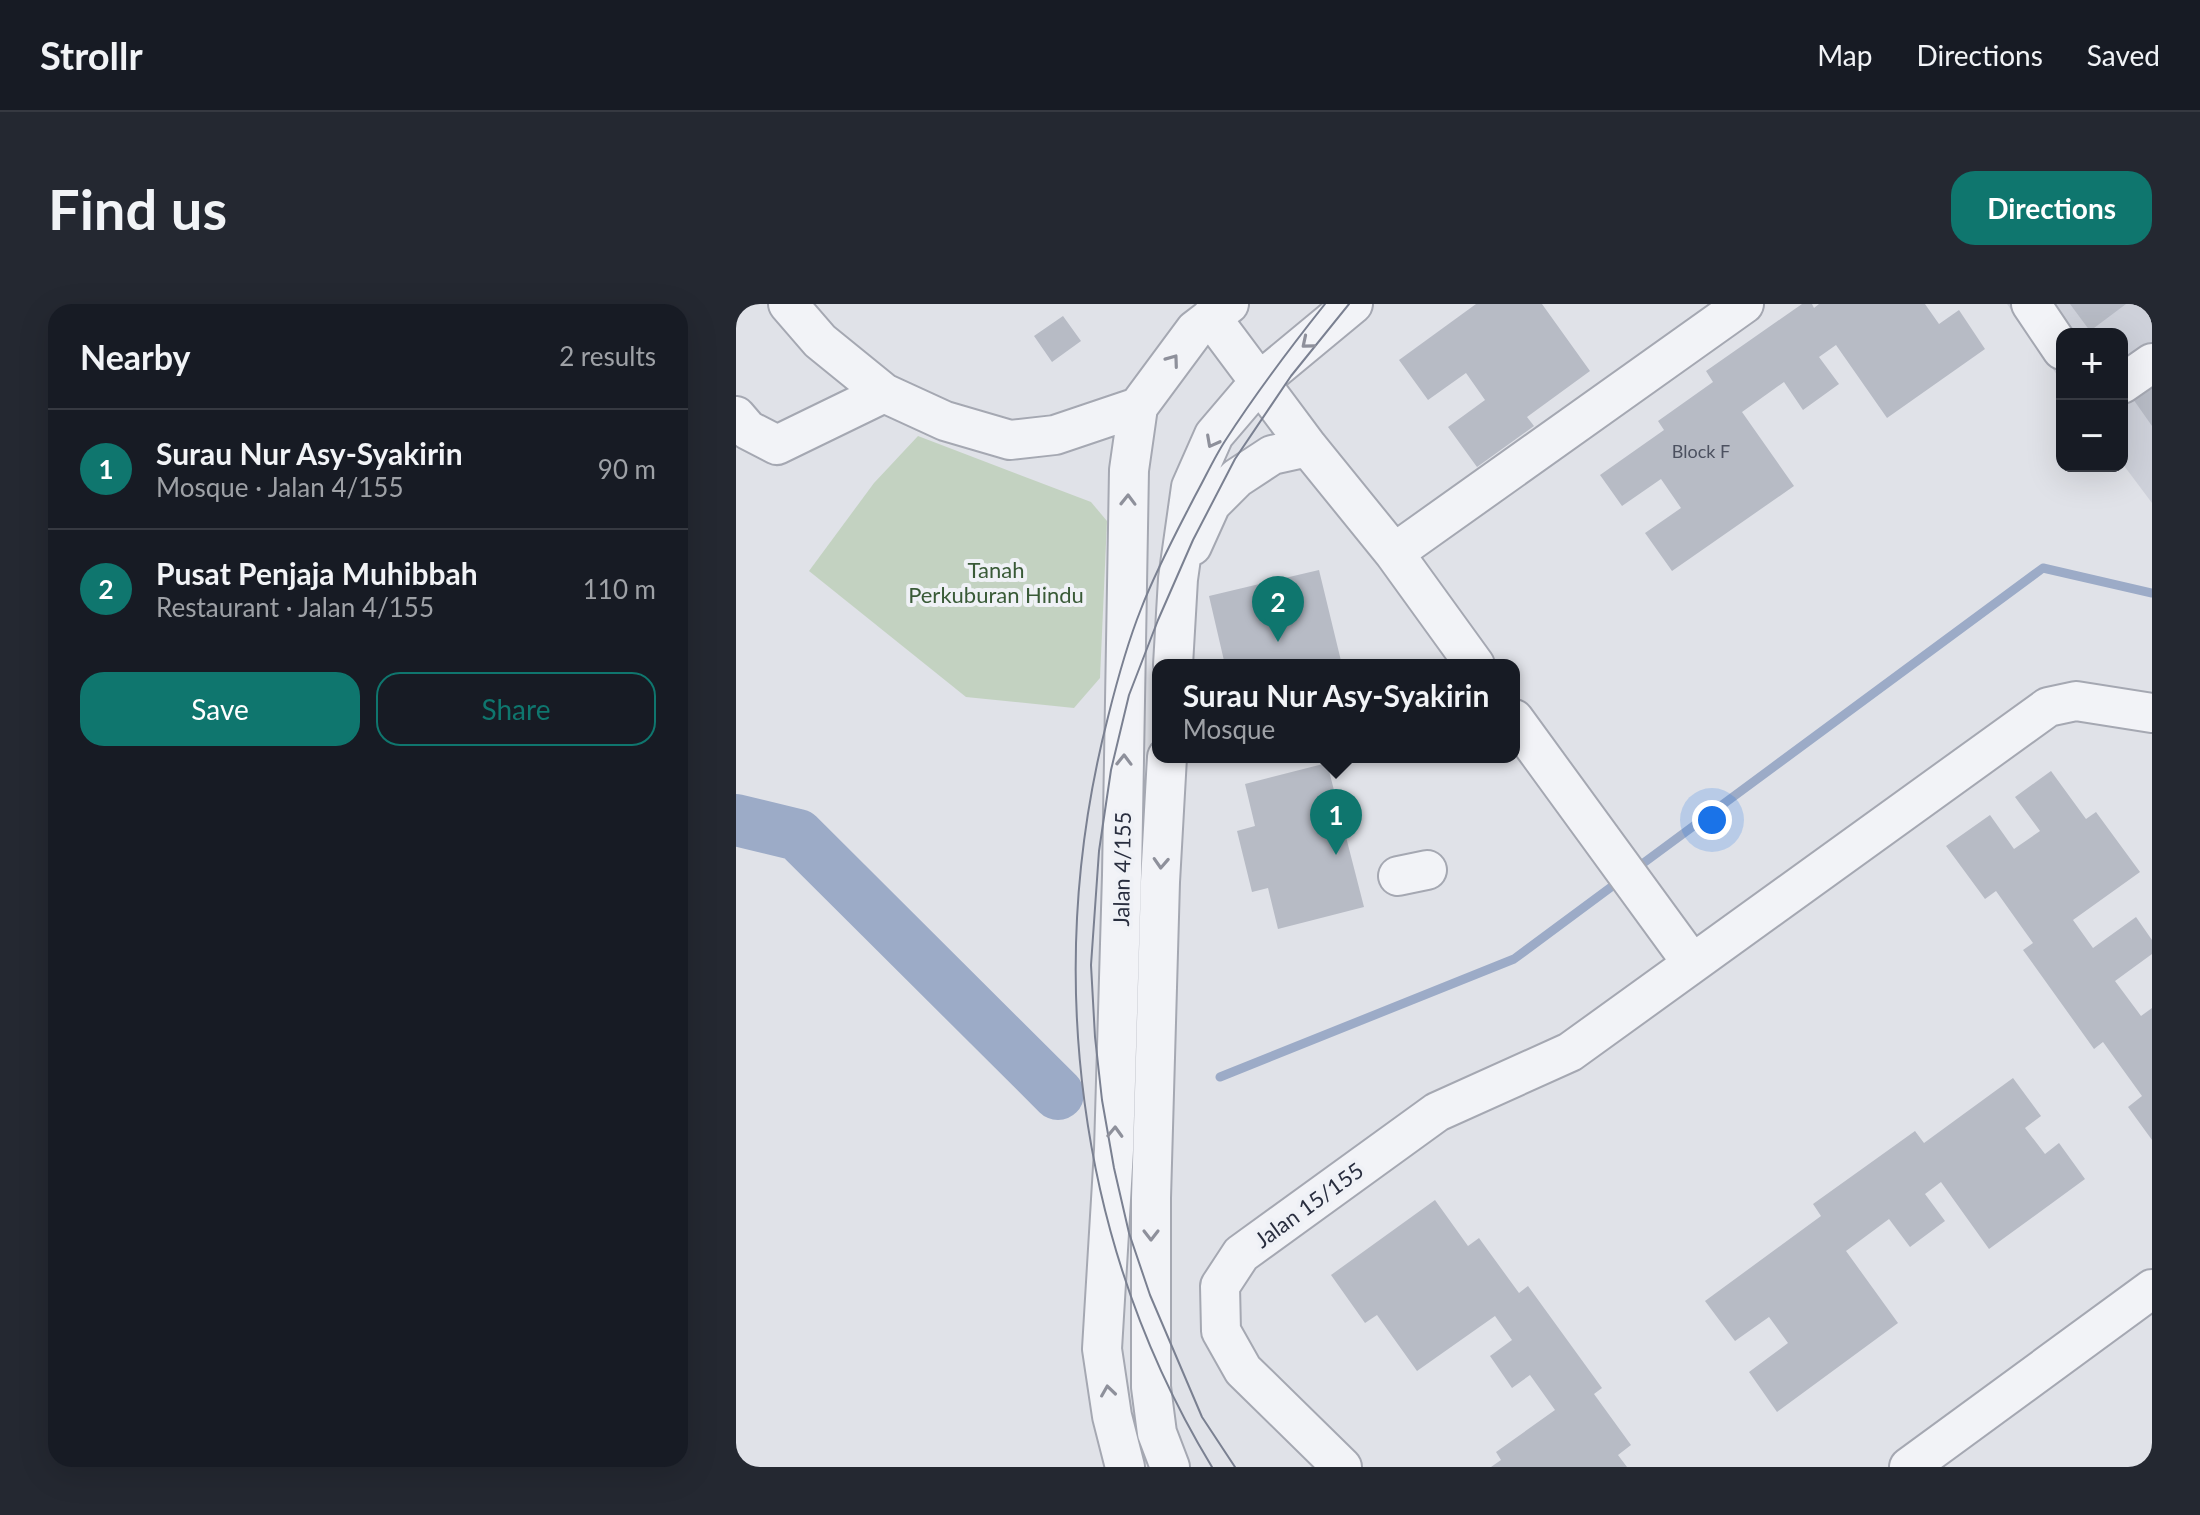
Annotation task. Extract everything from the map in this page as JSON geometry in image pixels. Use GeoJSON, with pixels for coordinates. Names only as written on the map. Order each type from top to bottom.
{"type":"FeatureCollection","features":[{"type":"Feature","properties":{"kind":"street"},"geometry":{"type":"LineString","coordinates":[[788,304],[820,341],[884,393],[945,421],[1010,440],[1055,435],[1138,407]]}},
{"type":"Feature","properties":{"kind":"street"},"geometry":{"type":"LineString","coordinates":[[1173,659],[1178,579],[1191,487],[1214,435],[1260,381],[1353,304]]}},
{"type":"Feature","properties":{"kind":"street"},"geometry":{"type":"LineString","coordinates":[[1394,553],[1744,304]]}},
{"type":"Feature","properties":{"kind":"street"},"geometry":{"type":"LineString","coordinates":[[2031,304],[2056,341]]}},
{"type":"Feature","properties":{"kind":"street"},"geometry":{"type":"LineString","coordinates":[[1220,311],[1260,381],[1308,447],[1394,553],[1471,659]]}},
{"type":"Feature","properties":{"kind":"street","name":"Jalan 4/155"},"geometry":{"type":"LineString","coordinates":[[1125,1467],[1112,1416],[1102,1349],[1114,1150],[1129,470],[1138,407],[1195,330],[1220,311]]}},
{"type":"Feature","properties":{"kind":"street"},"geometry":{"type":"LineString","coordinates":[[2128,380],[2152,363]]}},
{"type":"Feature","properties":{"kind":"street"},"geometry":{"type":"LineString","coordinates":[[736,416],[748,430],[777,445],[884,393]]}},
{"type":"Feature","properties":{"kind":"street"},"geometry":{"type":"LineString","coordinates":[[1178,579],[1211,504],[1237,478],[1272,455],[1308,447]]}},
{"type":"Feature","properties":{"kind":"street","name":"Jalan 15/155"},"geometry":{"type":"LineString","coordinates":[[1342,1467],[1243,1370],[1221,1331],[1220,1286],[1241,1254],[1437,1112],[1570,1052],[2048,707],[2076,701],[2152,713]]}},
{"type":"Feature","properties":{"kind":"street"},"geometry":{"type":"LineString","coordinates":[[1520,727],[1692,963]]}},
{"type":"Feature","properties":{"kind":"street","name":"Jalan 4/155"},"geometry":{"type":"LineString","coordinates":[[1167,763],[1152,1151],[1151,1387],[1157,1433],[1170,1467]]}},
{"type":"Feature","properties":{"kind":"street"},"geometry":{"type":"LineString","coordinates":[[1909,1467],[2152,1289]]}},
{"type":"Feature","properties":{"kind":"shaded area"},"geometry":{"type":"Polygon","coordinates":[[[2007,304],[2152,304],[2152,503],[2128,471],[2128,328],[2056,328],[2056,373],[2007,304]]]}},
{"type":"Feature","properties":{"kind":"green space","name":"Tanah Perkuburan Hindu"},"geometry":{"type":"Polygon","coordinates":[[[918,436],[1091,502],[1107,521],[1100,678],[1074,708],[966,697],[809,571],[874,483],[918,436]]]}},
{"type":"Feature","properties":{"kind":"building"},"geometry":{"type":"Polygon","coordinates":[[[1476,304],[1542,304],[1590,371],[1527,417],[1534,426],[1477,467],[1448,427],[1485,400],[1466,373],[1428,400],[1399,360],[1476,304]]]}},
{"type":"Feature","properties":{"kind":"building"},"geometry":{"type":"Polygon","coordinates":[[[1802,304],[1812,304],[1814,308],[1819,304],[1925,304],[1939,324],[1959,310],[1985,349],[1887,418],[1836,345],[1819,357],[1839,384],[1803,410],[1784,382],[1742,412],[1794,486],[1672,571],[1645,533],[1681,508],[1661,479],[1622,506],[1600,475],[1664,430],[1658,421],[1713,382],[1706,371],[1802,304]]]}},
{"type":"Feature","properties":{"kind":"building"},"geometry":{"type":"Polygon","coordinates":[[[2070,304],[2126,304],[2094,328],[2088,328],[2070,304]]]}},
{"type":"Feature","properties":{"kind":"building"},"geometry":{"type":"Polygon","coordinates":[[[1063,316],[1081,341],[1052,362],[1034,336],[1063,316]]]}},
{"type":"Feature","properties":{"kind":"building"},"geometry":{"type":"Polygon","coordinates":[[[2152,385],[2152,426],[2133,399],[2152,385]]]}},
{"type":"Feature","properties":{"kind":"building"},"geometry":{"type":"Polygon","coordinates":[[[1319,570],[1341,659],[1224,659],[1209,596],[1319,570]]]}},
{"type":"Feature","properties":{"kind":"building"},"geometry":{"type":"Polygon","coordinates":[[[1327,763],[1364,907],[1278,929],[1268,888],[1252,892],[1237,831],[1255,826],[1245,784],[1327,763]]]}},
{"type":"Feature","properties":{"kind":"building"},"geometry":{"type":"Polygon","coordinates":[[[2051,771],[2086,819],[2096,812],[2140,872],[2073,920],[2093,948],[2136,917],[2152,940],[2152,954],[2115,981],[2141,1016],[2152,1008],[2152,1140],[2128,1107],[2142,1096],[2103,1042],[2094,1049],[2023,950],[2033,943],[1996,891],[1985,899],[1946,846],[1990,815],[2014,849],[2040,831],[2015,797],[2051,771]]]}},
{"type":"Feature","properties":{"kind":"building"},"geometry":{"type":"Polygon","coordinates":[[[2013,1078],[2041,1116],[2025,1128],[2045,1154],[2059,1143],[2085,1179],[1989,1249],[1941,1182],[1925,1194],[1945,1221],[1910,1247],[1889,1219],[1846,1251],[1898,1323],[1777,1412],[1749,1372],[1788,1343],[1769,1317],[1735,1341],[1705,1301],[1821,1216],[1813,1204],[1915,1131],[1924,1143],[2013,1078]]]}},
{"type":"Feature","properties":{"kind":"building"},"geometry":{"type":"Polygon","coordinates":[[[1435,1200],[1468,1246],[1479,1238],[1519,1293],[1528,1286],[1602,1388],[1594,1394],[1631,1445],[1618,1455],[1627,1467],[1491,1467],[1501,1460],[1496,1452],[1555,1410],[1530,1375],[1512,1388],[1490,1356],[1512,1340],[1495,1316],[1417,1371],[1377,1315],[1365,1323],[1331,1275],[1435,1200]]]}},
{"type":"Feature","properties":{"kind":"waterway"},"geometry":{"type":"LineString","coordinates":[[1634,870],[2043,568],[2152,593]]}},
{"type":"Feature","properties":{"kind":"waterway"},"geometry":{"type":"LineString","coordinates":[[736,820],[798,835],[1058,1094]]}},
{"type":"Feature","properties":{"kind":"waterway"},"geometry":{"type":"LineString","coordinates":[[1220,1077],[1514,959],[1622,879]]}},
{"type":"Feature","properties":{"kind":"tram line"},"geometry":{"type":"LineString","coordinates":[[1212,1467],[1166,1381],[1129,1291],[1102,1198],[1085,1103],[1076,1006],[1078,909],[1088,813],[1108,717],[1127,649],[1147,594],[1221,448],[1261,388],[1325,304]]}},
{"type":"Feature","properties":{"kind":"tram line"},"geometry":{"type":"LineString","coordinates":[[1235,1467],[1202,1417],[1150,1295],[1129,1233],[1114,1168],[1102,1100],[1091,965],[1099,851],[1111,770],[1129,695],[1193,540],[1235,459],[1291,376],[1349,304]]}},
{"type":"Feature","properties":{"kind":"place","name":"Pusat Penjaja Muhibbah"},"geometry":{"type":"Point","coordinates":[1278,642]}},
{"type":"Feature","properties":{"kind":"place","name":"Surau Nur Asy-Syakirin"},"geometry":{"type":"Point","coordinates":[1336,855]}}]}
